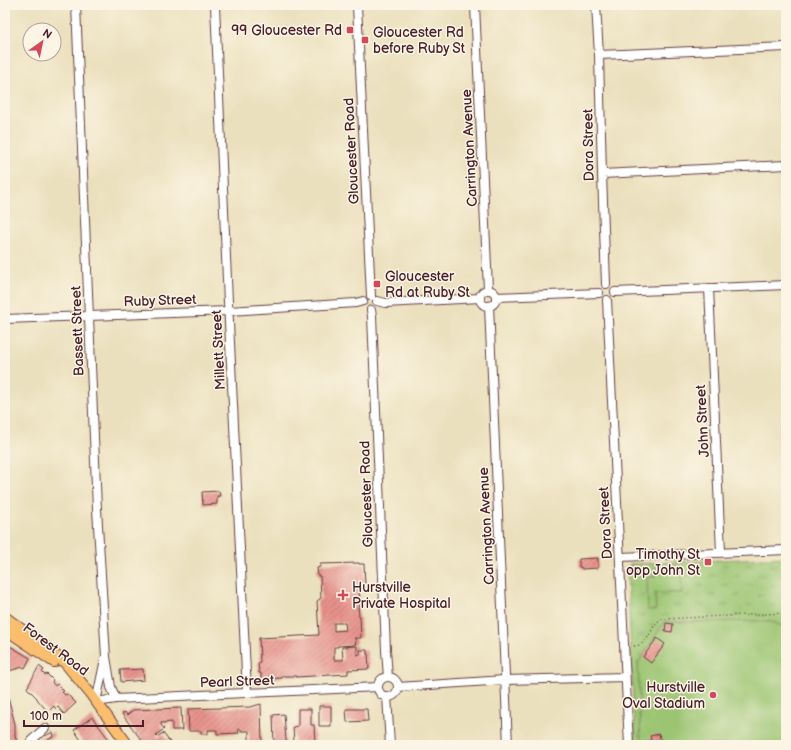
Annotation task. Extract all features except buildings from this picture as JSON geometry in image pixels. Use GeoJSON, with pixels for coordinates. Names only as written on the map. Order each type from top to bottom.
{"type":"FeatureCollection","features":[{"type":"Feature","properties":{"kind":"main road","name":"Forest Road"},"geometry":{"type":"LineString","coordinates":[[5,617],[66,664],[89,692],[128,745]]}},
{"type":"Feature","properties":{"kind":"main road","name":"Forest Road"},"geometry":{"type":"LineString","coordinates":[[5,629],[47,657],[89,692]]}},
{"type":"Feature","properties":{"kind":"street","name":"Bassett Street"},"geometry":{"type":"LineString","coordinates":[[76,5],[97,510],[106,657],[111,687],[116,699]]}},
{"type":"Feature","properties":{"kind":"street","name":"Millett Street"},"geometry":{"type":"LineString","coordinates":[[215,5],[247,693]]}},
{"type":"Feature","properties":{"kind":"street","name":"Gloucester Road"},"geometry":{"type":"LineString","coordinates":[[357,5],[374,298]]}},
{"type":"Feature","properties":{"kind":"street","name":"Carrington Avenue"},"geometry":{"type":"LineString","coordinates":[[475,5],[488,289]]}},
{"type":"Feature","properties":{"kind":"street","name":"Dora Street"},"geometry":{"type":"LineString","coordinates":[[596,5],[606,284]]}},
{"type":"Feature","properties":{"kind":"street"},"geometry":{"type":"LineString","coordinates":[[599,56],[786,47]]}},
{"type":"Feature","properties":{"kind":"street"},"geometry":{"type":"LineString","coordinates":[[602,174],[786,165]]}},
{"type":"Feature","properties":{"kind":"street"},"geometry":{"type":"LineString","coordinates":[[606,284],[613,287],[615,292],[613,297],[607,300],[602,298],[599,293],[600,288],[606,284]]}},
{"type":"Feature","properties":{"kind":"street"},"geometry":{"type":"LineString","coordinates":[[615,292],[786,284]]}},
{"type":"Feature","properties":{"kind":"street","name":"John Street"},"geometry":{"type":"LineString","coordinates":[[709,288],[721,552]]}},
{"type":"Feature","properties":{"kind":"street"},"geometry":{"type":"LineString","coordinates":[[488,289],[492,290],[496,297],[493,304],[489,306],[482,304],[480,298],[480,294],[488,289]]}},
{"type":"Feature","properties":{"kind":"street"},"geometry":{"type":"LineString","coordinates":[[496,297],[599,293]]}},
{"type":"Feature","properties":{"kind":"street"},"geometry":{"type":"LineString","coordinates":[[374,298],[376,307],[370,310],[364,308],[362,303],[365,297],[374,298],[384,303],[480,298]]}},
{"type":"Feature","properties":{"kind":"street","name":"Dora Street"},"geometry":{"type":"LineString","coordinates":[[607,300],[629,745]]}},
{"type":"Feature","properties":{"kind":"street","name":"Ruby Street"},"geometry":{"type":"LineString","coordinates":[[5,319],[229,310],[356,303],[363,301]]}},
{"type":"Feature","properties":{"kind":"street","name":"Carrington Avenue"},"geometry":{"type":"LineString","coordinates":[[489,306],[508,745]]}},
{"type":"Feature","properties":{"kind":"street","name":"Gloucester Road"},"geometry":{"type":"LineString","coordinates":[[370,310],[372,316],[388,677]]}},
{"type":"Feature","properties":{"kind":"street"},"geometry":{"type":"LineString","coordinates":[[620,557],[786,550]]}},
{"type":"Feature","properties":{"kind":"street","name":"Bassett Street"},"geometry":{"type":"LineString","coordinates":[[96,702],[106,657]]}},
{"type":"Feature","properties":{"kind":"street"},"geometry":{"type":"LineString","coordinates":[[398,687],[506,680],[626,676]]}},
{"type":"Feature","properties":{"kind":"street"},"geometry":{"type":"LineString","coordinates":[[388,677],[394,679],[398,687],[393,695],[387,696],[380,693],[378,687],[378,684],[382,679],[388,677]]}},
{"type":"Feature","properties":{"kind":"street","name":"Pearl Street"},"geometry":{"type":"LineString","coordinates":[[96,702],[116,699],[378,687]]}},
{"type":"Feature","properties":{"kind":"street"},"geometry":{"type":"LineString","coordinates":[[387,696],[390,745]]}},
{"type":"Feature","properties":{"kind":"street"},"geometry":{"type":"LineString","coordinates":[[29,745],[31,741],[45,728]]}},
{"type":"Feature","properties":{"kind":"path"},"geometry":{"type":"LineString","coordinates":[[634,646],[639,646],[644,643],[656,624],[662,619],[786,613]]}},
{"type":"Feature","properties":{"kind":"green space","name":"Hurstville Oval Stadium"},"geometry":{"type":"Polygon","coordinates":[[[786,557],[786,745],[635,745],[628,566],[630,564],[786,557]]]}},
{"type":"Feature","properties":{"kind":"green space"},"geometry":{"type":"Polygon","coordinates":[[[681,568],[682,593],[655,593],[656,610],[648,610],[647,577],[655,577],[654,569],[681,568]]]}},
{"type":"Feature","properties":{"kind":"green space","name":"Hurstville Oval Stadium"},"geometry":{"type":"Polygon","coordinates":[[[664,621],[771,621],[786,628],[786,745],[641,745],[638,663],[664,621]]]}},
{"type":"Feature","properties":{"kind":"place","name":"99 Gloucester Rd"},"geometry":{"type":"Point","coordinates":[350,30]}},
{"type":"Feature","properties":{"kind":"place","name":"Gloucester Rd before Ruby St"},"geometry":{"type":"Point","coordinates":[365,40]}},
{"type":"Feature","properties":{"kind":"place","name":"Gloucester Rd at Ruby St"},"geometry":{"type":"Point","coordinates":[377,284]}},
{"type":"Feature","properties":{"kind":"place","name":"Timothy St opp John St"},"geometry":{"type":"Point","coordinates":[708,562]}},
{"type":"Feature","properties":{"kind":"place","name":"Hurstville Private Hospital"},"geometry":{"type":"Point","coordinates":[343,595]}},
{"type":"Feature","properties":{"kind":"place","name":"Hurstville Oval Stadium"},"geometry":{"type":"Point","coordinates":[713,695]}}]}
